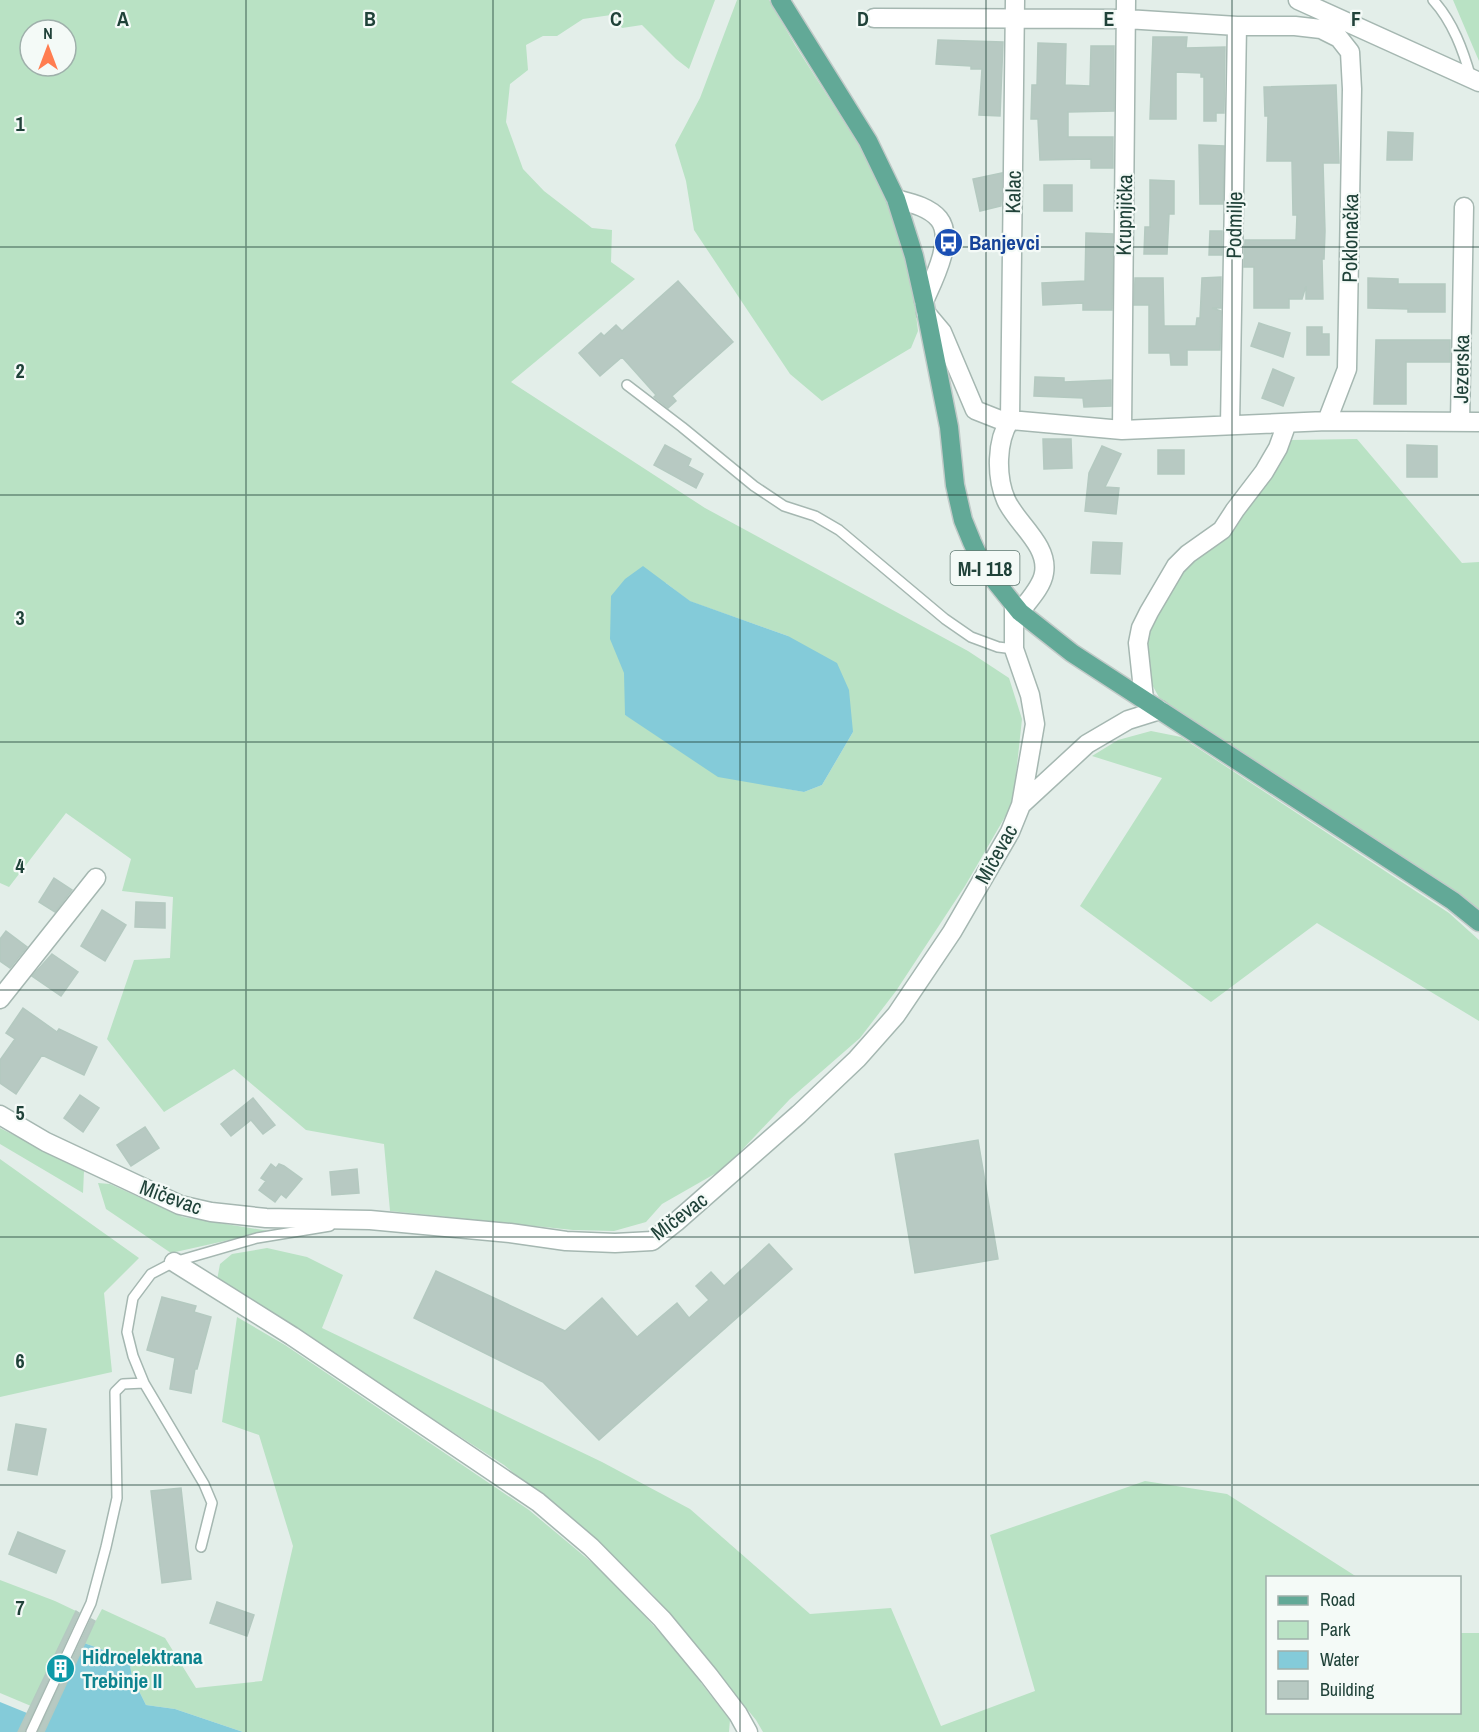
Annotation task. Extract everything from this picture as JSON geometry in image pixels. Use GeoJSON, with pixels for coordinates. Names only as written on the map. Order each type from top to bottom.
{"type":"FeatureCollection","features":[{"type":"Feature","properties":{"kind":"main road","name":"M-I 118"},"geometry":{"type":"LineString","coordinates":[[780,0],[868,141],[896,199],[914,256],[925,307],[949,427],[955,484],[963,519],[984,566],[1017,608],[1071,653],[1453,901],[1479,922]]}},
{"type":"Feature","properties":{"kind":"street","name":"Kalac"},"geometry":{"type":"LineString","coordinates":[[1015,0],[1009,421],[1002,433],[999,448],[1000,475],[1006,501],[1040,550],[1045,571],[1041,584],[1017,608]]}},
{"type":"Feature","properties":{"kind":"street","name":"Krupnjička"},"geometry":{"type":"LineString","coordinates":[[1122,430],[1126,0]]}},
{"type":"Feature","properties":{"kind":"street"},"geometry":{"type":"LineString","coordinates":[[1298,0],[1475,80]]}},
{"type":"Feature","properties":{"kind":"street"},"geometry":{"type":"LineString","coordinates":[[874,18],[1126,19],[1237,26]]}},
{"type":"Feature","properties":{"kind":"street","name":"Poklonačka"},"geometry":{"type":"LineString","coordinates":[[1237,26],[1295,26],[1321,29],[1339,38],[1350,52],[1352,175],[1347,369],[1327,421]]}},
{"type":"Feature","properties":{"kind":"street","name":"Podmilje"},"geometry":{"type":"LineString","coordinates":[[1230,425],[1237,26]]}},
{"type":"Feature","properties":{"kind":"street"},"geometry":{"type":"LineString","coordinates":[[896,199],[928,210],[940,220],[944,230],[940,265],[925,307],[942,332],[975,410],[1009,421],[1122,430],[1327,421],[1479,422]]}},
{"type":"Feature","properties":{"kind":"street","name":"Jezerska"},"geometry":{"type":"LineString","coordinates":[[1460,422],[1464,207]]}},
{"type":"Feature","properties":{"kind":"street"},"geometry":{"type":"LineString","coordinates":[[1144,699],[1138,643],[1141,628],[1149,612],[1176,566],[1188,554],[1222,530],[1264,472],[1278,448],[1287,423]]}},
{"type":"Feature","properties":{"kind":"street"},"geometry":{"type":"LineString","coordinates":[[1017,608],[1014,649],[1030,695],[1035,724],[1022,805]]}},
{"type":"Feature","properties":{"kind":"street","name":"Mičevac"},"geometry":{"type":"LineString","coordinates":[[0,1115],[46,1142],[180,1205],[211,1212],[266,1218],[370,1220],[510,1233],[566,1241],[615,1243],[652,1241],[799,1114],[857,1059],[896,1015],[952,932],[1010,832],[1022,805],[1087,744],[1128,720],[1160,710]]}},
{"type":"Feature","properties":{"kind":"street"},"geometry":{"type":"LineString","coordinates":[[0,999],[96,878]]}},
{"type":"Feature","properties":{"kind":"street"},"geometry":{"type":"LineString","coordinates":[[174,1262],[292,1336],[538,1502],[598,1554],[662,1619],[738,1714],[748,1732]]}},
{"type":"Feature","properties":{"kind":"lane"},"geometry":{"type":"LineString","coordinates":[[1433,0],[1440,8],[1462,48],[1475,80]]}},
{"type":"Feature","properties":{"kind":"lane"},"geometry":{"type":"LineString","coordinates":[[627,386],[784,506],[815,516],[839,530],[945,619],[971,637],[998,647],[1014,649]]}},
{"type":"Feature","properties":{"kind":"lane"},"geometry":{"type":"LineString","coordinates":[[201,1547],[212,1503],[204,1484],[144,1383],[133,1356],[127,1332],[133,1298],[151,1274],[174,1262],[257,1238],[370,1220]]}},
{"type":"Feature","properties":{"kind":"lane"},"geometry":{"type":"LineString","coordinates":[[31,1732],[91,1603],[117,1498],[115,1392],[123,1384],[144,1383]]}},
{"type":"Feature","properties":{"kind":"green space"},"geometry":{"type":"Polygon","coordinates":[[[0,0],[715,0],[689,69],[642,25],[622,28],[611,15],[583,19],[557,36],[543,36],[526,45],[528,70],[510,84],[506,122],[523,169],[544,191],[592,228],[612,230],[611,262],[635,279],[511,382],[705,508],[968,651],[1009,678],[1022,719],[1013,803],[965,886],[896,991],[860,1038],[790,1099],[725,1168],[662,1204],[646,1222],[614,1231],[573,1230],[390,1211],[384,1144],[306,1130],[234,1069],[164,1112],[107,1039],[134,960],[170,958],[173,897],[122,891],[131,859],[66,813],[9,887],[0,883],[0,0]],[[666,583],[625,673],[625,715],[767,785],[804,792],[822,785],[853,732],[788,636],[689,601],[666,583]]]}},
{"type":"Feature","properties":{"kind":"green space"},"geometry":{"type":"Polygon","coordinates":[[[737,0],[769,0],[878,175],[895,220],[913,289],[918,331],[911,348],[822,401],[790,374],[694,230],[686,181],[675,145],[700,98],[737,0]]]}},
{"type":"Feature","properties":{"kind":"green space"},"geometry":{"type":"Polygon","coordinates":[[[1453,0],[1479,0],[1479,61],[1453,0]]]}},
{"type":"Feature","properties":{"kind":"green space"},"geometry":{"type":"Polygon","coordinates":[[[1357,439],[1462,563],[1479,562],[1479,911],[1454,890],[1161,701],[1149,679],[1147,632],[1173,585],[1290,440],[1357,439]]]}},
{"type":"Feature","properties":{"kind":"green space"},"geometry":{"type":"Polygon","coordinates":[[[1151,731],[1181,737],[1449,913],[1479,940],[1479,1021],[1317,923],[1211,1002],[1080,906],[1162,778],[1092,756],[1118,740],[1151,731]]]}},
{"type":"Feature","properties":{"kind":"green space"},"geometry":{"type":"Polygon","coordinates":[[[0,1128],[84,1171],[83,1193],[0,1144],[0,1128]]]}},
{"type":"Feature","properties":{"kind":"green space"},"geometry":{"type":"Polygon","coordinates":[[[0,1159],[139,1258],[104,1293],[112,1372],[0,1397],[0,1159]]]}},
{"type":"Feature","properties":{"kind":"green space"},"geometry":{"type":"Polygon","coordinates":[[[98,1183],[110,1184],[183,1217],[269,1231],[171,1253],[106,1209],[98,1183]]]}},
{"type":"Feature","properties":{"kind":"green space"},"geometry":{"type":"Polygon","coordinates":[[[267,1248],[307,1257],[343,1275],[322,1328],[602,1462],[690,1509],[810,1614],[891,1608],[941,1726],[1035,1691],[990,1535],[1145,1481],[1227,1494],[1355,1576],[1266,1576],[1266,1714],[1461,1714],[1461,1633],[1479,1633],[1479,1732],[763,1732],[756,1720],[653,1595],[610,1553],[504,1465],[217,1280],[220,1264],[232,1254],[267,1248]]]}},
{"type":"Feature","properties":{"kind":"green space"},"geometry":{"type":"Polygon","coordinates":[[[237,1317],[285,1345],[529,1510],[608,1576],[673,1647],[730,1720],[729,1732],[243,1732],[175,1709],[146,1705],[132,1677],[129,1659],[84,1643],[102,1609],[165,1638],[196,1688],[262,1681],[293,1546],[259,1435],[222,1422],[237,1317]]]}},
{"type":"Feature","properties":{"kind":"green space"},"geometry":{"type":"Polygon","coordinates":[[[0,1580],[76,1611],[31,1706],[0,1693],[0,1580]]]}},
{"type":"Feature","properties":{"kind":"water"},"geometry":{"type":"Polygon","coordinates":[[[643,566],[690,601],[788,636],[837,663],[849,690],[853,732],[822,785],[804,792],[718,777],[625,715],[624,673],[610,639],[611,596],[625,579],[643,566]]]}},
{"type":"Feature","properties":{"kind":"water"},"geometry":{"type":"Polygon","coordinates":[[[84,1643],[129,1659],[132,1677],[146,1705],[175,1709],[243,1732],[44,1732],[84,1643]]]}},
{"type":"Feature","properties":{"kind":"water"},"geometry":{"type":"Polygon","coordinates":[[[0,1702],[27,1713],[18,1732],[0,1732],[0,1702]]]}},
{"type":"Feature","properties":{"kind":"building"},"geometry":{"type":"Polygon","coordinates":[[[1153,37],[1187,37],[1186,48],[1225,47],[1224,113],[1216,113],[1216,121],[1204,121],[1204,77],[1201,77],[1201,73],[1176,72],[1176,119],[1150,119],[1153,37]]]}},
{"type":"Feature","properties":{"kind":"building"},"geometry":{"type":"Polygon","coordinates":[[[938,40],[1003,42],[1000,116],[979,115],[982,69],[936,64],[938,40]]]}},
{"type":"Feature","properties":{"kind":"building"},"geometry":{"type":"Polygon","coordinates":[[[1038,43],[1066,44],[1065,85],[1090,86],[1091,46],[1114,46],[1114,111],[1068,112],[1068,137],[1113,137],[1113,168],[1091,168],[1091,159],[1040,160],[1038,119],[1031,119],[1032,85],[1037,85],[1038,43]]]}},
{"type":"Feature","properties":{"kind":"building"},"geometry":{"type":"Polygon","coordinates":[[[1336,85],[1339,163],[1323,163],[1325,231],[1324,259],[1322,259],[1323,299],[1306,299],[1306,286],[1302,299],[1289,299],[1289,308],[1254,308],[1254,267],[1244,267],[1245,240],[1296,240],[1297,215],[1293,215],[1292,161],[1267,161],[1268,116],[1265,116],[1264,87],[1336,85]]]}},
{"type":"Feature","properties":{"kind":"building"},"geometry":{"type":"Polygon","coordinates":[[[1388,132],[1413,133],[1412,160],[1387,160],[1388,132]]]}},
{"type":"Feature","properties":{"kind":"building"},"geometry":{"type":"Polygon","coordinates":[[[1199,145],[1224,146],[1223,204],[1200,204],[1199,145]]]}},
{"type":"Feature","properties":{"kind":"building"},"geometry":{"type":"Polygon","coordinates":[[[1002,173],[1001,206],[980,211],[973,179],[1002,173]]]}},
{"type":"Feature","properties":{"kind":"building"},"geometry":{"type":"Polygon","coordinates":[[[1150,180],[1174,181],[1174,214],[1169,214],[1167,254],[1144,254],[1145,227],[1150,227],[1150,180]]]}},
{"type":"Feature","properties":{"kind":"building"},"geometry":{"type":"Polygon","coordinates":[[[1044,185],[1072,185],[1072,211],[1044,211],[1044,185]]]}},
{"type":"Feature","properties":{"kind":"building"},"geometry":{"type":"Polygon","coordinates":[[[1210,231],[1222,231],[1222,255],[1209,255],[1210,231]]]}},
{"type":"Feature","properties":{"kind":"building"},"geometry":{"type":"Polygon","coordinates":[[[1086,233],[1113,234],[1112,310],[1083,310],[1083,303],[1043,305],[1042,283],[1085,281],[1086,233]]]}},
{"type":"Feature","properties":{"kind":"building"},"geometry":{"type":"Polygon","coordinates":[[[1221,277],[1221,308],[1212,308],[1221,311],[1220,350],[1187,350],[1187,365],[1171,365],[1170,353],[1149,353],[1149,305],[1134,305],[1135,278],[1163,278],[1164,326],[1196,326],[1197,318],[1200,318],[1202,278],[1221,277]]]}},
{"type":"Feature","properties":{"kind":"building"},"geometry":{"type":"Polygon","coordinates":[[[1368,278],[1398,279],[1398,284],[1445,284],[1445,312],[1408,312],[1408,309],[1368,308],[1368,278]]]}},
{"type":"Feature","properties":{"kind":"building"},"geometry":{"type":"Polygon","coordinates":[[[678,281],[733,342],[672,396],[676,401],[668,408],[654,397],[656,395],[622,357],[600,376],[579,353],[601,333],[604,336],[616,325],[622,331],[678,281]]]}},
{"type":"Feature","properties":{"kind":"building"},"geometry":{"type":"Polygon","coordinates":[[[1259,323],[1290,333],[1283,357],[1251,346],[1259,323]]]}},
{"type":"Feature","properties":{"kind":"building"},"geometry":{"type":"Polygon","coordinates":[[[1307,327],[1322,327],[1322,334],[1329,334],[1329,355],[1307,355],[1307,327]]]}},
{"type":"Feature","properties":{"kind":"building"},"geometry":{"type":"Polygon","coordinates":[[[1376,340],[1450,340],[1450,362],[1406,362],[1406,404],[1374,404],[1376,340]]]}},
{"type":"Feature","properties":{"kind":"building"},"geometry":{"type":"Polygon","coordinates":[[[1273,369],[1294,378],[1283,406],[1262,398],[1273,369]]]}},
{"type":"Feature","properties":{"kind":"building"},"geometry":{"type":"Polygon","coordinates":[[[1035,377],[1064,378],[1064,382],[1111,380],[1111,406],[1084,407],[1083,398],[1034,396],[1035,377]]]}},
{"type":"Feature","properties":{"kind":"building"},"geometry":{"type":"Polygon","coordinates":[[[1043,439],[1071,439],[1072,468],[1044,469],[1043,439]]]}},
{"type":"Feature","properties":{"kind":"building"},"geometry":{"type":"Polygon","coordinates":[[[665,445],[691,459],[688,466],[703,474],[696,488],[654,465],[665,445]]]}},
{"type":"Feature","properties":{"kind":"building"},"geometry":{"type":"Polygon","coordinates":[[[1407,445],[1437,446],[1437,477],[1407,477],[1407,445]]]}},
{"type":"Feature","properties":{"kind":"building"},"geometry":{"type":"Polygon","coordinates":[[[1102,446],[1121,454],[1105,487],[1119,488],[1116,514],[1085,511],[1089,473],[1102,446]]]}},
{"type":"Feature","properties":{"kind":"building"},"geometry":{"type":"Polygon","coordinates":[[[1158,450],[1184,450],[1184,474],[1158,474],[1158,450]]]}},
{"type":"Feature","properties":{"kind":"building"},"geometry":{"type":"Polygon","coordinates":[[[1093,542],[1122,543],[1120,574],[1091,573],[1093,542]]]}},
{"type":"Feature","properties":{"kind":"building"},"geometry":{"type":"Polygon","coordinates":[[[54,878],[72,890],[55,912],[39,902],[54,878]]]}},
{"type":"Feature","properties":{"kind":"building"},"geometry":{"type":"Polygon","coordinates":[[[136,902],[165,903],[165,928],[135,927],[136,902]]]}},
{"type":"Feature","properties":{"kind":"building"},"geometry":{"type":"Polygon","coordinates":[[[102,910],[126,925],[105,961],[81,946],[102,910]]]}},
{"type":"Feature","properties":{"kind":"building"},"geometry":{"type":"Polygon","coordinates":[[[6,931],[27,947],[10,968],[0,961],[0,939],[6,931]]]}},
{"type":"Feature","properties":{"kind":"building"},"geometry":{"type":"Polygon","coordinates":[[[52,954],[78,972],[61,996],[32,976],[52,954]]]}},
{"type":"Feature","properties":{"kind":"building"},"geometry":{"type":"Polygon","coordinates":[[[23,1008],[57,1032],[59,1029],[97,1047],[84,1075],[42,1055],[16,1094],[0,1083],[0,1060],[15,1039],[6,1033],[23,1008]]]}},
{"type":"Feature","properties":{"kind":"building"},"geometry":{"type":"Polygon","coordinates":[[[80,1095],[99,1108],[83,1132],[64,1118],[80,1095]]]}},
{"type":"Feature","properties":{"kind":"building"},"geometry":{"type":"Polygon","coordinates":[[[253,1098],[275,1125],[263,1134],[251,1120],[231,1136],[221,1124],[253,1098]]]}},
{"type":"Feature","properties":{"kind":"building"},"geometry":{"type":"Polygon","coordinates":[[[145,1127],[159,1148],[131,1166],[117,1145],[145,1127]]]}},
{"type":"Feature","properties":{"kind":"building"},"geometry":{"type":"Polygon","coordinates":[[[978,1140],[998,1259],[915,1273],[895,1154],[978,1140]]]}},
{"type":"Feature","properties":{"kind":"building"},"geometry":{"type":"Polygon","coordinates":[[[271,1164],[276,1168],[279,1164],[284,1166],[302,1179],[286,1198],[281,1194],[275,1202],[259,1190],[266,1181],[261,1178],[271,1164]]]}},
{"type":"Feature","properties":{"kind":"building"},"geometry":{"type":"Polygon","coordinates":[[[357,1169],[359,1193],[332,1195],[330,1172],[357,1169]]]}},
{"type":"Feature","properties":{"kind":"building"},"geometry":{"type":"Polygon","coordinates":[[[769,1244],[792,1269],[599,1440],[543,1382],[414,1318],[436,1271],[565,1331],[602,1298],[637,1337],[677,1303],[689,1318],[709,1300],[696,1286],[711,1272],[724,1286],[769,1244]]]}},
{"type":"Feature","properties":{"kind":"building"},"geometry":{"type":"Polygon","coordinates":[[[162,1297],[196,1306],[194,1312],[211,1317],[197,1369],[195,1369],[191,1393],[170,1389],[175,1358],[147,1350],[162,1297]]]}},
{"type":"Feature","properties":{"kind":"building"},"geometry":{"type":"Polygon","coordinates":[[[16,1424],[46,1429],[37,1475],[8,1470],[16,1424]]]}},
{"type":"Feature","properties":{"kind":"building"},"geometry":{"type":"Polygon","coordinates":[[[181,1488],[191,1579],[162,1583],[151,1491],[181,1488]]]}},
{"type":"Feature","properties":{"kind":"building"},"geometry":{"type":"Polygon","coordinates":[[[18,1532],[65,1551],[56,1573],[9,1554],[18,1532]]]}},
{"type":"Feature","properties":{"kind":"building"},"geometry":{"type":"Polygon","coordinates":[[[217,1602],[254,1615],[247,1636],[210,1623],[217,1602]]]}},
{"type":"Feature","properties":{"kind":"building"},"geometry":{"type":"Polygon","coordinates":[[[76,1611],[79,1613],[24,1732],[18,1732],[76,1611]]]}},
{"type":"Feature","properties":{"kind":"building"},"geometry":{"type":"Polygon","coordinates":[[[91,1619],[95,1621],[44,1732],[38,1732],[91,1619]]]}},
{"type":"Feature","properties":{"kind":"place","name":"Banjevci"},"geometry":{"type":"Point","coordinates":[948,242]}},
{"type":"Feature","properties":{"kind":"place","name":"Hidroelektrana Trebinje II"},"geometry":{"type":"Point","coordinates":[61,1668]}}]}
